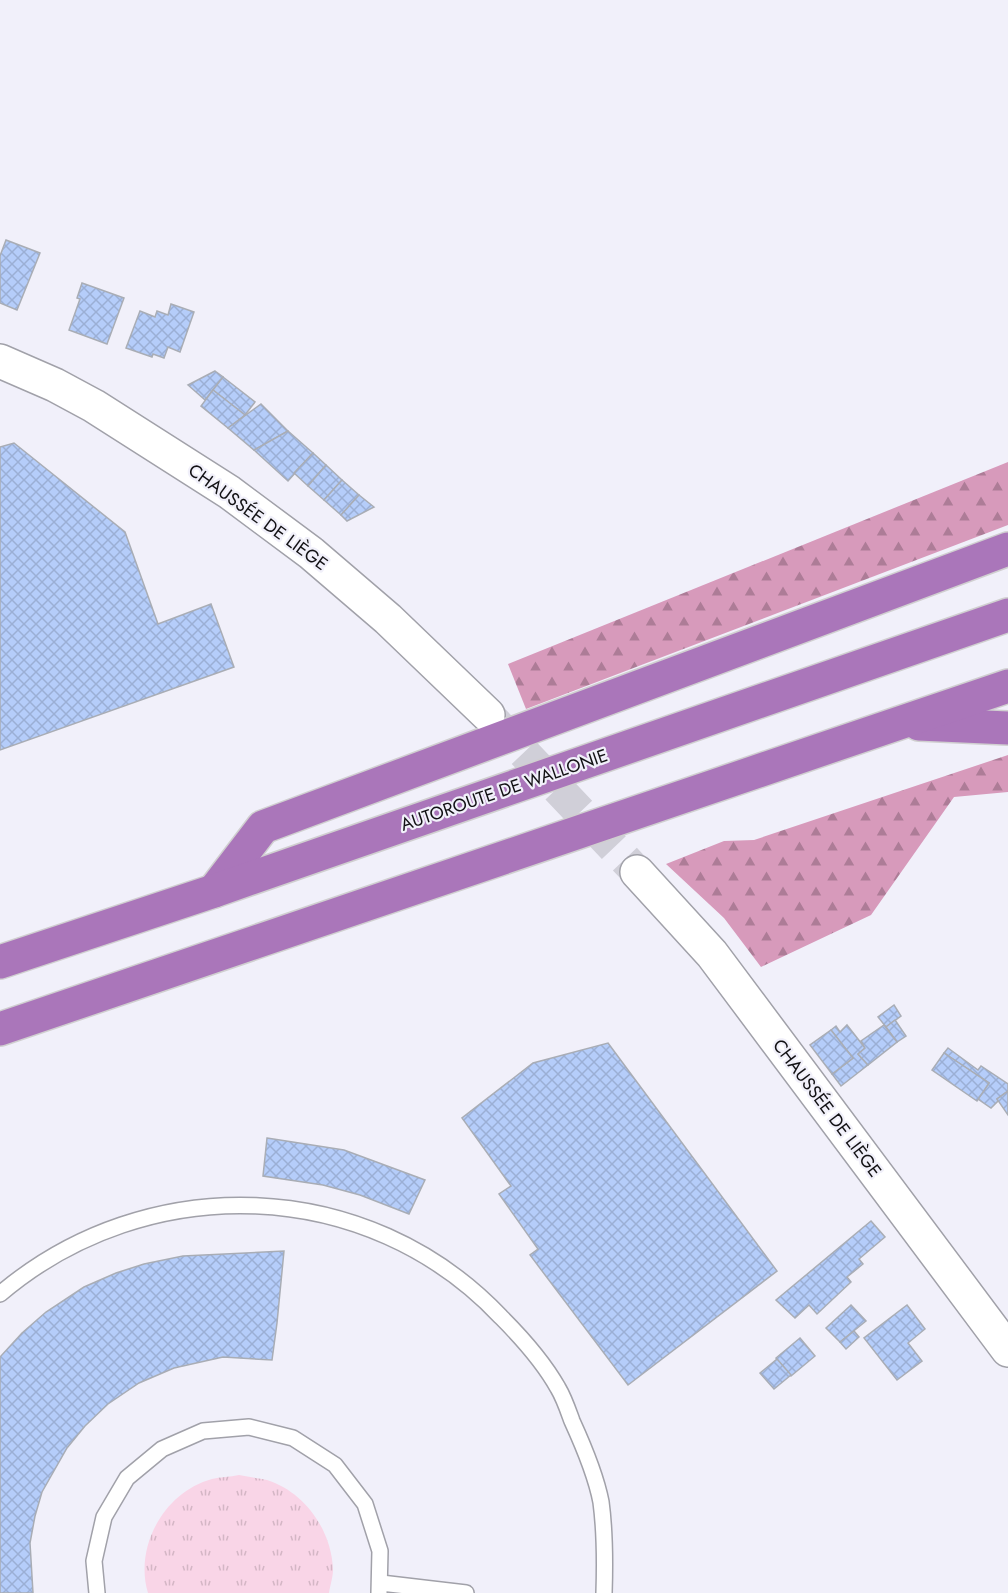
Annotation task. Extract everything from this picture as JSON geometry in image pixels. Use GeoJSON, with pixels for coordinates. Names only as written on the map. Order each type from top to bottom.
{"type":"FeatureCollection","features":[{"type":"Feature","properties":{"kind":"highway"},"geometry":{"type":"LineString","coordinates":[[214,891],[263,827],[1008,549]]}},
{"type":"Feature","properties":{"kind":"highway","name":"AUTOROUTE DE WALLONIE"},"geometry":{"type":"LineString","coordinates":[[0,962],[214,891],[1008,615]]}},
{"type":"Feature","properties":{"kind":"highway"},"geometry":{"type":"LineString","coordinates":[[0,1029],[1008,686]]}},
{"type":"Feature","properties":{"kind":"highway"},"geometry":{"type":"LineString","coordinates":[[899,723],[1008,728]]}},
{"type":"Feature","properties":{"kind":"main road","name":"CHAUSSÉE DE LIÈGE"},"geometry":{"type":"LineString","coordinates":[[0,361],[55,385],[94,406],[229,492],[311,553],[388,619],[488,715]]}},
{"type":"Feature","properties":{"kind":"main road","name":"CHAUSSÉE DE LIÈGE"},"geometry":{"type":"LineString","coordinates":[[637,872],[712,954],[1008,1350]]}},
{"type":"Feature","properties":{"kind":"lane"},"geometry":{"type":"LineString","coordinates":[[0,1294],[22,1275],[74,1244],[132,1220],[190,1208],[253,1204],[312,1212],[374,1230],[427,1256],[479,1293],[521,1338],[557,1387],[583,1446],[601,1501],[605,1562],[604,1593]]}},
{"type":"Feature","properties":{"kind":"lane"},"geometry":{"type":"LineString","coordinates":[[97,1593],[94,1562],[104,1517],[127,1478],[162,1449],[203,1431],[249,1427],[293,1438],[335,1465],[365,1504],[380,1551],[380,1588],[466,1593]]}},
{"type":"Feature","properties":{"kind":"green space"},"geometry":{"type":"Polygon","coordinates":[[[1008,462],[1008,525],[526,709],[508,664],[1008,462]]]}},
{"type":"Feature","properties":{"kind":"green space"},"geometry":{"type":"Polygon","coordinates":[[[1008,755],[1008,792],[954,797],[871,915],[761,967],[724,918],[666,864],[724,841],[754,840],[1008,755]]]}},
{"type":"Feature","properties":{"kind":"green space"},"geometry":{"type":"Polygon","coordinates":[[[239,1475],[267,1480],[281,1486],[304,1503],[314,1515],[328,1541],[331,1555],[333,1573],[329,1593],[148,1593],[145,1558],[149,1540],[167,1509],[195,1486],[212,1479],[239,1475]]]}},
{"type":"Feature","properties":{"kind":"building"},"geometry":{"type":"Polygon","coordinates":[[[6,240],[40,253],[17,310],[0,303],[0,256],[6,240]]]}},
{"type":"Feature","properties":{"kind":"building"},"geometry":{"type":"Polygon","coordinates":[[[82,283],[124,298],[107,344],[69,330],[80,299],[77,298],[82,283]]]}},
{"type":"Feature","properties":{"kind":"building"},"geometry":{"type":"Polygon","coordinates":[[[171,304],[194,312],[180,352],[168,347],[164,358],[153,354],[152,357],[126,348],[140,311],[155,317],[157,311],[168,315],[171,304]]]}},
{"type":"Feature","properties":{"kind":"building"},"geometry":{"type":"Polygon","coordinates":[[[215,371],[223,377],[205,400],[188,385],[215,371]]]}},
{"type":"Feature","properties":{"kind":"building"},"geometry":{"type":"Polygon","coordinates":[[[223,377],[255,402],[245,415],[213,390],[223,377]]]}},
{"type":"Feature","properties":{"kind":"building"},"geometry":{"type":"Polygon","coordinates":[[[213,390],[245,415],[228,428],[201,406],[213,390]]]}},
{"type":"Feature","properties":{"kind":"building"},"geometry":{"type":"Polygon","coordinates":[[[261,404],[288,431],[254,450],[228,428],[261,404]]]}},
{"type":"Feature","properties":{"kind":"building"},"geometry":{"type":"Polygon","coordinates":[[[288,431],[313,453],[288,481],[254,450],[288,431]]]}},
{"type":"Feature","properties":{"kind":"building"},"geometry":{"type":"Polygon","coordinates":[[[14,443],[125,532],[158,624],[211,604],[234,667],[0,750],[0,447],[14,443]]]}},
{"type":"Feature","properties":{"kind":"building"},"geometry":{"type":"Polygon","coordinates":[[[313,453],[326,465],[308,486],[294,473],[313,453]]]}},
{"type":"Feature","properties":{"kind":"building"},"geometry":{"type":"Polygon","coordinates":[[[326,465],[342,480],[324,500],[308,486],[326,465]]]}},
{"type":"Feature","properties":{"kind":"building"},"geometry":{"type":"Polygon","coordinates":[[[342,480],[359,495],[341,515],[324,500],[342,480]]]}},
{"type":"Feature","properties":{"kind":"building"},"geometry":{"type":"Polygon","coordinates":[[[359,495],[374,507],[347,521],[341,515],[359,495]]]}},
{"type":"Feature","properties":{"kind":"building"},"geometry":{"type":"Polygon","coordinates":[[[894,1005],[901,1016],[886,1027],[878,1017],[894,1005]]]}},
{"type":"Feature","properties":{"kind":"building"},"geometry":{"type":"Polygon","coordinates":[[[895,1020],[906,1036],[897,1042],[886,1027],[895,1020]]]}},
{"type":"Feature","properties":{"kind":"building"},"geometry":{"type":"Polygon","coordinates":[[[847,1025],[865,1048],[858,1054],[868,1065],[841,1086],[832,1074],[853,1058],[831,1030],[836,1026],[840,1032],[847,1025]]]}},
{"type":"Feature","properties":{"kind":"building"},"geometry":{"type":"Polygon","coordinates":[[[884,1025],[897,1042],[868,1065],[858,1054],[865,1048],[861,1041],[884,1025]]]}},
{"type":"Feature","properties":{"kind":"building"},"geometry":{"type":"Polygon","coordinates":[[[831,1030],[853,1058],[832,1074],[810,1045],[831,1030]]]}},
{"type":"Feature","properties":{"kind":"building"},"geometry":{"type":"Polygon","coordinates":[[[608,1043],[777,1271],[628,1385],[530,1255],[538,1249],[499,1194],[511,1186],[462,1118],[533,1063],[608,1043]]]}},
{"type":"Feature","properties":{"kind":"building"},"geometry":{"type":"Polygon","coordinates":[[[948,1048],[978,1070],[981,1066],[1008,1084],[1008,1091],[997,1099],[998,1101],[991,1108],[978,1099],[989,1083],[944,1053],[948,1048]]]}},
{"type":"Feature","properties":{"kind":"building"},"geometry":{"type":"Polygon","coordinates":[[[944,1053],[989,1083],[977,1101],[932,1070],[944,1053]]]}},
{"type":"Feature","properties":{"kind":"building"},"geometry":{"type":"Polygon","coordinates":[[[1008,1091],[1008,1115],[997,1099],[1008,1091]]]}},
{"type":"Feature","properties":{"kind":"building"},"geometry":{"type":"Polygon","coordinates":[[[267,1138],[344,1150],[425,1180],[409,1214],[360,1195],[323,1185],[263,1176],[267,1138]]]}},
{"type":"Feature","properties":{"kind":"building"},"geometry":{"type":"Polygon","coordinates":[[[871,1221],[885,1237],[859,1259],[863,1264],[847,1277],[851,1282],[817,1314],[809,1305],[795,1318],[776,1300],[871,1221]]]}},
{"type":"Feature","properties":{"kind":"building"},"geometry":{"type":"Polygon","coordinates":[[[284,1251],[272,1360],[223,1357],[174,1368],[139,1383],[108,1404],[85,1426],[67,1448],[42,1492],[30,1543],[33,1593],[0,1593],[0,1357],[46,1312],[84,1287],[116,1273],[144,1264],[183,1256],[284,1251]]]}},
{"type":"Feature","properties":{"kind":"building"},"geometry":{"type":"Polygon","coordinates":[[[851,1305],[866,1321],[840,1342],[826,1328],[851,1305]]]}},
{"type":"Feature","properties":{"kind":"building"},"geometry":{"type":"Polygon","coordinates":[[[907,1305],[925,1329],[908,1343],[922,1361],[897,1380],[864,1338],[907,1305]]]}},
{"type":"Feature","properties":{"kind":"building"},"geometry":{"type":"Polygon","coordinates":[[[854,1331],[859,1337],[846,1349],[840,1342],[854,1331]]]}},
{"type":"Feature","properties":{"kind":"building"},"geometry":{"type":"Polygon","coordinates":[[[800,1338],[815,1356],[791,1376],[776,1358],[800,1338]]]}},
{"type":"Feature","properties":{"kind":"building"},"geometry":{"type":"Polygon","coordinates":[[[777,1359],[791,1375],[774,1389],[760,1373],[777,1359]]]}},
{"type":"Feature","properties":{"kind":"tunnel"},"geometry":{"type":"LineString","coordinates":[[490,717],[637,872]]}}]}
